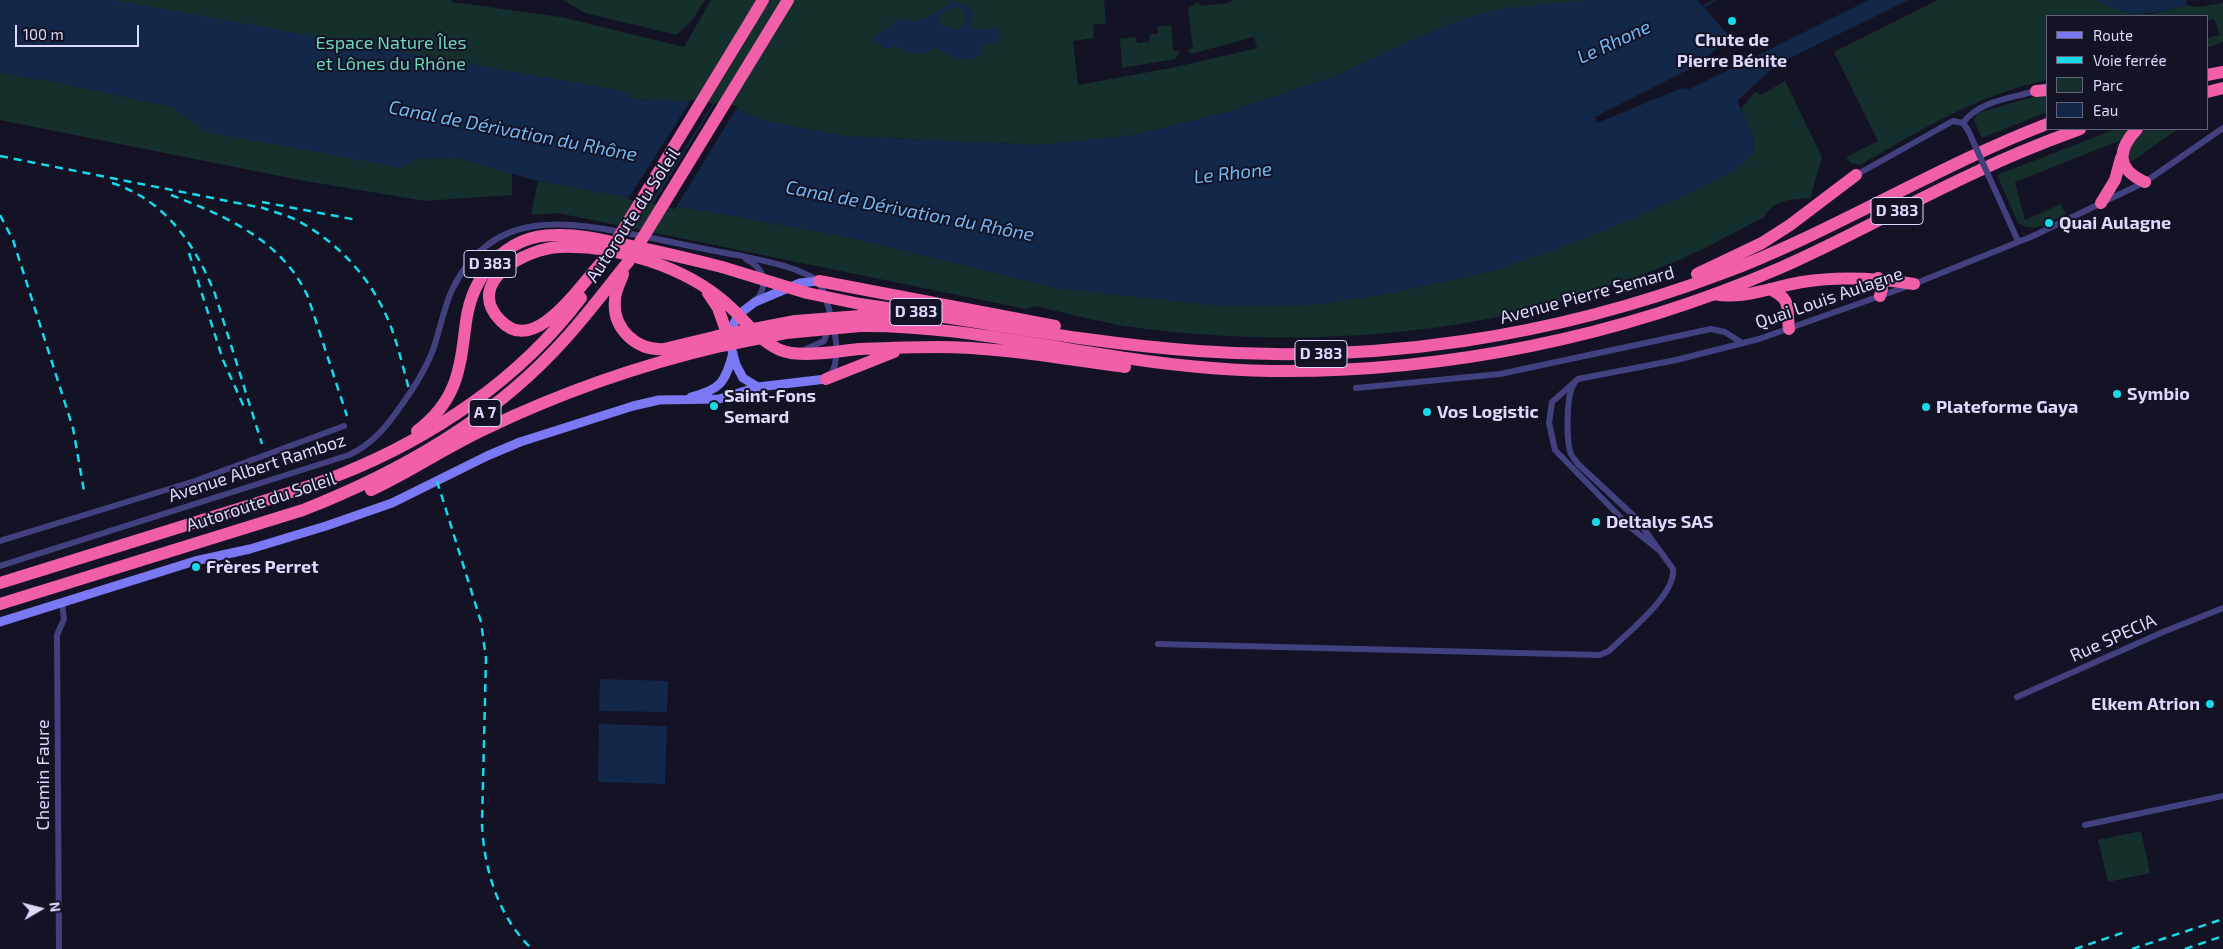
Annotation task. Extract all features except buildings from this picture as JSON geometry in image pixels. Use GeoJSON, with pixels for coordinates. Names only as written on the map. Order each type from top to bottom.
{"type":"FeatureCollection","features":[{"type":"Feature","properties":{"kind":"highway","name":"Autoroute du Soleil"},"geometry":{"type":"LineString","coordinates":[[0,583],[291,492],[371,461],[437,427],[512,371],[552,333],[599,274],[606,258],[764,0]]}},
{"type":"Feature","properties":{"kind":"highway","name":"Autoroute du Soleil"},"geometry":{"type":"LineString","coordinates":[[0,604],[303,510],[339,496],[399,467],[445,440],[487,411],[553,352],[580,324],[628,262],[788,0]]}},
{"type":"Feature","properties":{"kind":"highway"},"geometry":{"type":"LineString","coordinates":[[2208,75],[2223,72]]}},
{"type":"Feature","properties":{"kind":"highway"},"geometry":{"type":"LineString","coordinates":[[2208,92],[2223,88]]}},
{"type":"Feature","properties":{"kind":"highway","name":"Avenue Pierre Semard"},"geometry":{"type":"LineString","coordinates":[[1133,344],[1252,354],[1315,354],[1411,348],[1475,341],[1563,323],[1688,286],[1783,249],[1994,146],[2046,124]]}},
{"type":"Feature","properties":{"kind":"highway","name":"Avenue Pierre Semard"},"geometry":{"type":"LineString","coordinates":[[1193,368],[1271,371],[1347,369],[1480,355],[1602,329],[1714,294],[1779,268],[1983,168],[2078,130]]}},
{"type":"Feature","properties":{"kind":"highway"},"geometry":{"type":"LineString","coordinates":[[2101,203],[2115,180],[2128,138],[2136,130]]}},
{"type":"Feature","properties":{"kind":"highway"},"geometry":{"type":"LineString","coordinates":[[2122,156],[2124,168],[2133,177],[2145,182]]}},
{"type":"Feature","properties":{"kind":"highway"},"geometry":{"type":"LineString","coordinates":[[1688,286],[1698,274],[1742,254],[1790,225],[1856,175]]}},
{"type":"Feature","properties":{"kind":"highway","name":"D 383"},"geometry":{"type":"LineString","coordinates":[[371,461],[423,427],[443,406],[459,373],[467,313],[475,288],[492,262],[514,246],[546,235],[573,236],[662,252],[722,267],[807,293],[860,315],[909,326],[957,330],[1193,368]]}},
{"type":"Feature","properties":{"kind":"highway"},"geometry":{"type":"LineString","coordinates":[[606,258],[592,271],[561,309],[540,326],[526,330],[516,330],[503,324],[494,311],[491,302],[491,287],[503,270],[526,255],[554,248],[598,250],[646,260],[676,271],[704,287],[738,314],[772,346],[795,353],[906,348],[993,349],[1155,370],[1193,368]]}},
{"type":"Feature","properties":{"kind":"highway"},"geometry":{"type":"LineString","coordinates":[[628,262],[616,292],[614,306],[620,326],[634,341],[646,347],[660,350],[722,339],[718,308],[704,287]]}},
{"type":"Feature","properties":{"kind":"highway"},"geometry":{"type":"LineString","coordinates":[[1714,294],[1731,298],[1770,288],[1838,278],[1878,278],[1914,284]]}},
{"type":"Feature","properties":{"kind":"highway"},"geometry":{"type":"LineString","coordinates":[[1878,278],[1882,289],[1880,296]]}},
{"type":"Feature","properties":{"kind":"highway"},"geometry":{"type":"LineString","coordinates":[[819,281],[973,309],[1133,344]]}},
{"type":"Feature","properties":{"kind":"highway"},"geometry":{"type":"LineString","coordinates":[[1770,288],[1785,298],[1789,309],[1789,329]]}},
{"type":"Feature","properties":{"kind":"highway","name":"D 383"},"geometry":{"type":"LineString","coordinates":[[303,510],[326,506],[356,496],[404,475],[470,436],[564,396],[722,339],[786,332],[860,315],[916,316],[972,321],[1094,341],[1133,344]]}},
{"type":"Feature","properties":{"kind":"highway"},"geometry":{"type":"LineString","coordinates":[[826,379],[906,348]]}},
{"type":"Feature","properties":{"kind":"street"},"geometry":{"type":"LineString","coordinates":[[1963,123],[1972,112],[1981,107],[2041,90]]}},
{"type":"Feature","properties":{"kind":"street"},"geometry":{"type":"LineString","coordinates":[[1856,175],[1953,122],[1963,123],[1996,190],[2018,241]]}},
{"type":"Feature","properties":{"kind":"street","name":"Quai Louis Aulagne"},"geometry":{"type":"LineString","coordinates":[[1356,388],[1500,374],[1711,329],[1725,332],[1742,343],[1789,329],[1914,284],[2018,241],[2101,203],[2145,182],[2223,128]]}},
{"type":"Feature","properties":{"kind":"street","name":"Avenue Albert Ramboz"},"geometry":{"type":"LineString","coordinates":[[0,566],[349,455],[365,448],[385,429],[417,383],[433,350],[452,290],[471,261],[491,244],[516,230],[549,223],[571,224],[792,267],[819,281]]}},
{"type":"Feature","properties":{"kind":"street"},"geometry":{"type":"LineString","coordinates":[[740,256],[754,263],[764,277],[763,288],[755,302]]}},
{"type":"Feature","properties":{"kind":"street"},"geometry":{"type":"LineString","coordinates":[[0,622],[195,561],[250,549],[326,526],[392,502],[488,456],[556,430],[646,403],[719,399],[758,387],[826,379],[836,366],[836,352],[830,317],[819,281],[800,283],[755,302],[738,314],[722,339],[733,353],[743,378],[758,387]]}},
{"type":"Feature","properties":{"kind":"street"},"geometry":{"type":"LineString","coordinates":[[795,353],[824,341],[828,334],[830,317]]}},
{"type":"Feature","properties":{"kind":"street"},"geometry":{"type":"LineString","coordinates":[[1660,551],[1630,527],[1562,459],[1552,443],[1549,424],[1552,402],[1564,389],[1578,379],[1676,360],[1742,343]]}},
{"type":"Feature","properties":{"kind":"street"},"geometry":{"type":"LineString","coordinates":[[683,400],[710,392],[720,386],[728,372],[733,353]]}},
{"type":"Feature","properties":{"kind":"street"},"geometry":{"type":"LineString","coordinates":[[1158,644],[1600,655],[1609,651],[1667,592],[1674,578],[1673,569],[1636,518],[1578,464],[1571,454],[1568,444],[1568,401],[1572,387],[1578,379]]}},
{"type":"Feature","properties":{"kind":"street"},"geometry":{"type":"LineString","coordinates":[[0,541],[195,481],[344,426]]}},
{"type":"Feature","properties":{"kind":"street","name":"Chemin Faure"},"geometry":{"type":"LineString","coordinates":[[59,949],[57,635],[64,619],[62,602]]}},
{"type":"Feature","properties":{"kind":"street","name":"Rue SPECIA"},"geometry":{"type":"LineString","coordinates":[[2016,697],[2163,632],[2223,608]]}},
{"type":"Feature","properties":{"kind":"street"},"geometry":{"type":"LineString","coordinates":[[2085,825],[2223,796]]}},
{"type":"Feature","properties":{"kind":"green space"},"geometry":{"type":"Polygon","coordinates":[[[0,0],[452,0],[452,2],[561,17],[684,47],[711,0],[1104,0],[1106,23],[1093,25],[1094,38],[1073,41],[1078,85],[1176,67],[1257,48],[1254,37],[1190,54],[1187,50],[1193,48],[1188,8],[1199,2],[1199,6],[1228,3],[1233,0],[1589,0],[1434,30],[1340,74],[1231,111],[1135,135],[1041,145],[843,136],[765,121],[738,109],[685,101],[630,99],[623,91],[445,60],[0,0]]]}},
{"type":"Feature","properties":{"kind":"green space"},"geometry":{"type":"Polygon","coordinates":[[[563,0],[705,0],[693,19],[677,35],[585,13],[563,0]]]}},
{"type":"Feature","properties":{"kind":"green space"},"geometry":{"type":"Polygon","coordinates":[[[1938,0],[2097,0],[2134,14],[2153,14],[2186,5],[2198,7],[2223,3],[2223,42],[2208,48],[2208,38],[2220,35],[2214,19],[2208,20],[2208,15],[2046,15],[2046,80],[1997,94],[1974,104],[1927,127],[1860,165],[1851,163],[1846,157],[1878,141],[1834,52],[1938,0]]]}},
{"type":"Feature","properties":{"kind":"green space"},"geometry":{"type":"Polygon","coordinates":[[[1171,25],[1173,51],[1180,51],[1175,59],[1122,68],[1120,39],[1136,37],[1137,43],[1149,42],[1150,34],[1158,34],[1157,27],[1171,25]]]}},
{"type":"Feature","properties":{"kind":"green space"},"geometry":{"type":"Polygon","coordinates":[[[0,73],[65,84],[172,107],[208,132],[417,159],[456,158],[512,173],[512,195],[425,201],[305,181],[0,120],[0,73]]]}},
{"type":"Feature","properties":{"kind":"green space"},"geometry":{"type":"Polygon","coordinates":[[[1785,81],[1822,157],[1811,198],[1779,203],[1773,206],[1764,217],[1701,250],[1675,262],[1598,290],[1533,309],[1488,319],[1400,332],[1310,337],[1264,337],[1219,336],[1131,327],[1035,306],[1026,309],[558,213],[531,215],[538,181],[843,236],[1057,288],[1222,306],[1311,305],[1392,293],[1496,270],[1662,206],[1738,168],[1754,152],[1752,132],[1741,109],[1755,92],[1761,95],[1785,81]]]}},
{"type":"Feature","properties":{"kind":"green space"},"geometry":{"type":"Polygon","coordinates":[[[2046,93],[2046,112],[1982,138],[1974,121],[1977,113],[2046,93]]]}},
{"type":"Feature","properties":{"kind":"green space"},"geometry":{"type":"Polygon","coordinates":[[[2113,130],[2131,130],[2119,141],[2015,182],[2025,220],[2061,204],[2066,214],[2042,226],[2030,227],[2018,223],[1997,175],[2113,130]]]}},
{"type":"Feature","properties":{"kind":"green space"},"geometry":{"type":"Polygon","coordinates":[[[2146,130],[2177,130],[2128,164],[2128,154],[2132,144],[2146,130]]]}},
{"type":"Feature","properties":{"kind":"green space"},"geometry":{"type":"Polygon","coordinates":[[[2141,831],[2150,873],[2108,882],[2098,840],[2141,831]]]}},
{"type":"Feature","properties":{"kind":"water"},"geometry":{"type":"Polygon","coordinates":[[[0,0],[112,0],[623,91],[630,99],[685,101],[738,109],[765,121],[843,136],[1041,145],[1135,135],[1231,111],[1340,74],[1434,30],[1478,14],[1515,7],[1589,0],[1697,0],[1730,37],[1697,65],[1595,117],[1597,123],[1682,88],[1690,89],[1869,0],[1908,0],[1776,65],[1737,101],[1752,132],[1754,152],[1738,169],[1662,206],[1581,240],[1496,270],[1392,293],[1311,305],[1222,306],[1057,288],[843,236],[538,181],[456,158],[417,159],[402,168],[208,132],[172,107],[65,84],[0,73],[0,0]]]}},
{"type":"Feature","properties":{"kind":"water"},"geometry":{"type":"Polygon","coordinates":[[[2097,0],[2187,0],[2186,5],[2141,14],[2121,11],[2097,0]]]}},
{"type":"Feature","properties":{"kind":"water"},"geometry":{"type":"Polygon","coordinates":[[[952,2],[968,5],[973,13],[970,27],[985,30],[995,27],[999,29],[1002,37],[993,43],[983,44],[981,54],[964,60],[948,55],[938,48],[916,54],[907,52],[895,45],[888,49],[882,48],[874,38],[899,19],[915,22],[930,16],[952,2]],[[956,7],[947,10],[940,22],[943,26],[958,29],[965,20],[962,9],[956,7]]]}},
{"type":"Feature","properties":{"kind":"water"},"geometry":{"type":"Polygon","coordinates":[[[600,679],[668,681],[667,712],[599,711],[600,679]]]}},
{"type":"Feature","properties":{"kind":"water"},"geometry":{"type":"Polygon","coordinates":[[[599,724],[667,726],[665,784],[598,782],[599,724]]]}},
{"type":"Feature","properties":{"kind":"pier"},"geometry":{"type":"Polygon","coordinates":[[[691,100],[713,103],[650,204],[628,199],[691,100]]]}},
{"type":"Feature","properties":{"kind":"pier"},"geometry":{"type":"Polygon","coordinates":[[[715,103],[738,106],[675,209],[653,204],[715,103]]]}},
{"type":"Feature","properties":{"kind":"waterway"},"geometry":{"type":"LineString","coordinates":[[1705,6],[1715,0]]}},
{"type":"Feature","properties":{"kind":"railway"},"geometry":{"type":"LineString","coordinates":[[0,156],[263,208],[285,215],[314,230],[342,253],[354,266],[384,310],[399,352],[410,393]]}},
{"type":"Feature","properties":{"kind":"railway"},"geometry":{"type":"LineString","coordinates":[[112,183],[148,200],[163,212],[188,241],[198,258],[215,294],[262,444]]}},
{"type":"Feature","properties":{"kind":"railway"},"geometry":{"type":"LineString","coordinates":[[171,195],[232,222],[251,233],[284,260],[297,277],[308,297],[347,416]]}},
{"type":"Feature","properties":{"kind":"railway"},"geometry":{"type":"LineString","coordinates":[[262,202],[357,220]]}},
{"type":"Feature","properties":{"kind":"railway"},"geometry":{"type":"LineString","coordinates":[[0,215],[13,240],[73,428],[84,491]]}},
{"type":"Feature","properties":{"kind":"railway"},"geometry":{"type":"LineString","coordinates":[[189,253],[223,360],[244,407]]}},
{"type":"Feature","properties":{"kind":"railway"},"geometry":{"type":"LineString","coordinates":[[437,481],[481,622],[486,658],[482,824],[486,858],[495,891],[502,907],[510,922],[532,949]]}},
{"type":"Feature","properties":{"kind":"railway"},"geometry":{"type":"LineString","coordinates":[[2132,949],[2223,919]]}},
{"type":"Feature","properties":{"kind":"railway"},"geometry":{"type":"LineString","coordinates":[[2075,949],[2125,932]]}},
{"type":"Feature","properties":{"kind":"railway"},"geometry":{"type":"LineString","coordinates":[[2185,949],[2223,936]]}},
{"type":"Feature","properties":{"kind":"place","name":"Chute de Pierre Bénite"},"geometry":{"type":"Point","coordinates":[1732,21]}},
{"type":"Feature","properties":{"kind":"place","name":"Quai Aulagne"},"geometry":{"type":"Point","coordinates":[2049,223]}},
{"type":"Feature","properties":{"kind":"place","name":"Symbio"},"geometry":{"type":"Point","coordinates":[2117,394]}},
{"type":"Feature","properties":{"kind":"place","name":"Saint-Fons Semard"},"geometry":{"type":"Point","coordinates":[714,406]}},
{"type":"Feature","properties":{"kind":"place","name":"Plateforme Gaya"},"geometry":{"type":"Point","coordinates":[1926,407]}},
{"type":"Feature","properties":{"kind":"place","name":"Vos Logistic"},"geometry":{"type":"Point","coordinates":[1427,412]}},
{"type":"Feature","properties":{"kind":"place","name":"Deltalys SAS"},"geometry":{"type":"Point","coordinates":[1596,522]}},
{"type":"Feature","properties":{"kind":"place","name":"Frères Perret"},"geometry":{"type":"Point","coordinates":[196,567]}},
{"type":"Feature","properties":{"kind":"place","name":"Elkem Atrion"},"geometry":{"type":"Point","coordinates":[2210,704]}},
{"type":"Feature","properties":{"kind":"water label","name":"Le Rhone"},"geometry":{"type":"Point","coordinates":[1614,42]}},
{"type":"Feature","properties":{"kind":"water label","name":"Canal de Dérivation du Rhône"},"geometry":{"type":"Point","coordinates":[513,131]}},
{"type":"Feature","properties":{"kind":"water label","name":"Le Rhone"},"geometry":{"type":"Point","coordinates":[1233,173]}},
{"type":"Feature","properties":{"kind":"water label","name":"Canal de Dérivation du Rhône"},"geometry":{"type":"Point","coordinates":[910,211]}},
{"type":"Feature","properties":{"kind":"park label","name":"Espace Nature Îles et Lônes du Rhône"},"geometry":{"type":"Point","coordinates":[391,53]}}]}
